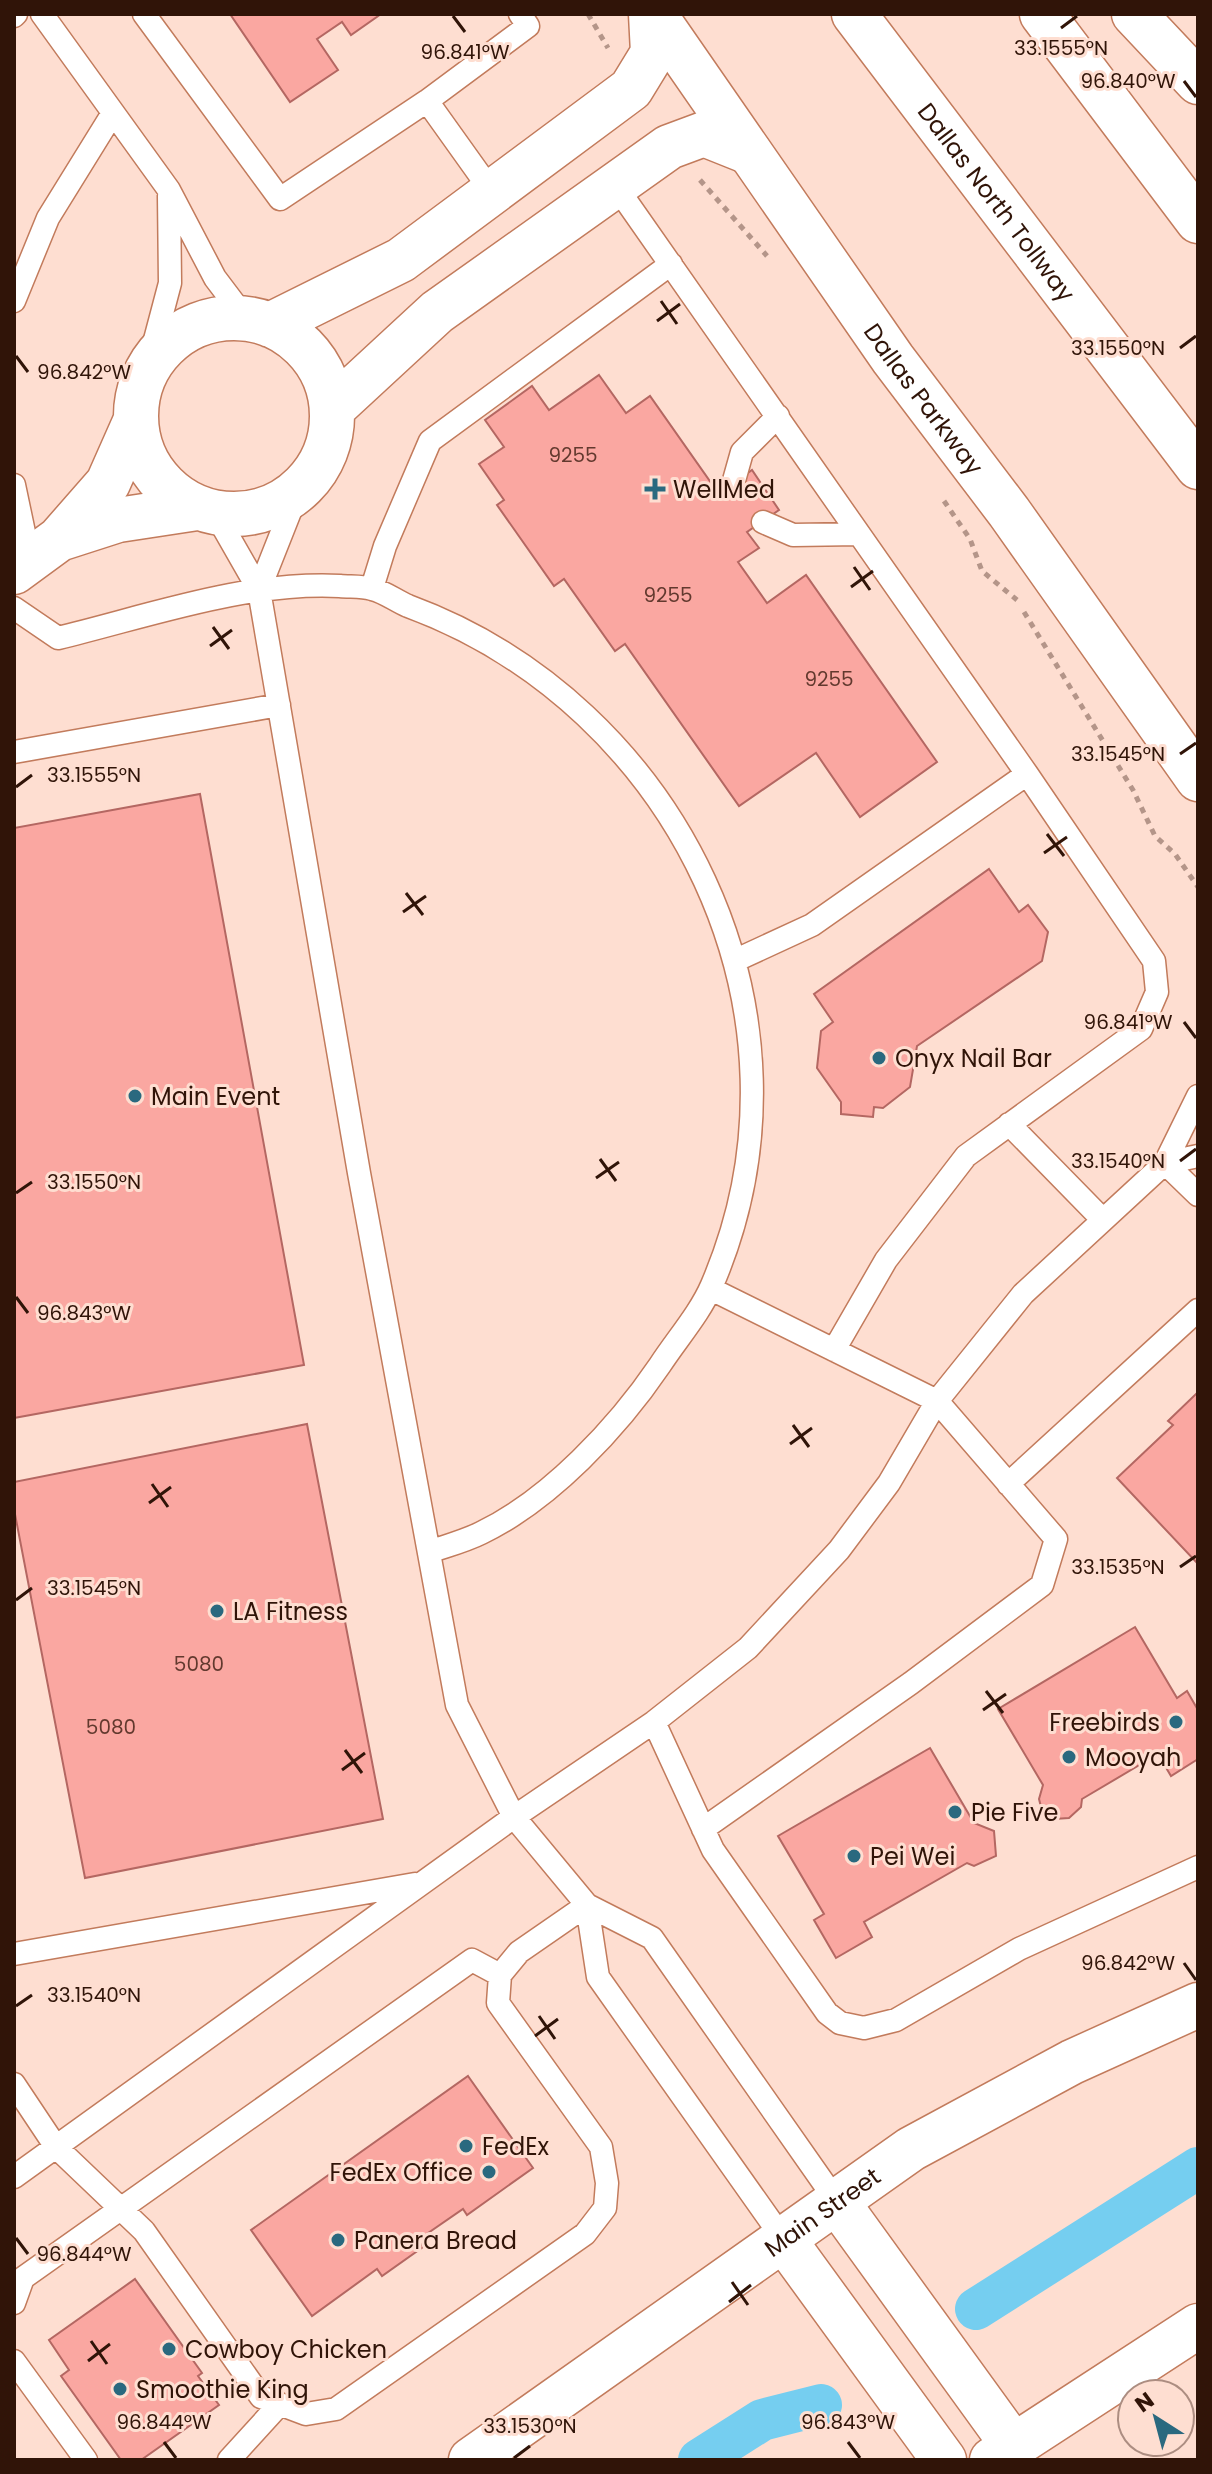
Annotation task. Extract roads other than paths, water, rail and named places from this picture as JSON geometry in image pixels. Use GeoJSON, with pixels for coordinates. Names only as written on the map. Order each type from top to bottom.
{"type":"FeatureCollection","features":[{"type":"Feature","properties":{"kind":"main road","name":"Dallas Parkway"},"geometry":{"type":"LineString","coordinates":[[652,14],[893,359],[1009,512],[1198,779]]}},
{"type":"Feature","properties":{"kind":"main road"},"geometry":{"type":"LineString","coordinates":[[258,322],[401,260],[631,89],[653,53],[652,14]]}},
{"type":"Feature","properties":{"kind":"main road","name":"Dallas North Tollway"},"geometry":{"type":"LineString","coordinates":[[854,14],[1198,467]]}},
{"type":"Feature","properties":{"kind":"main road"},"geometry":{"type":"LineString","coordinates":[[1042,14],[1198,221]]}},
{"type":"Feature","properties":{"kind":"main road"},"geometry":{"type":"LineString","coordinates":[[1134,14],[1198,82]]}},
{"type":"Feature","properties":{"kind":"main road"},"geometry":{"type":"LineString","coordinates":[[332,409],[437,312],[669,147],[704,134],[749,152]]}},
{"type":"Feature","properties":{"kind":"main road"},"geometry":{"type":"LineString","coordinates":[[34,557],[118,520],[206,510],[254,513],[278,504],[299,489],[325,453],[332,409],[326,382],[313,358],[294,338],[258,322],[221,319],[195,326],[172,339],[147,370],[137,395],[135,422],[140,449],[153,472],[165,487],[206,510]]}},
{"type":"Feature","properties":{"kind":"main road"},"geometry":{"type":"LineString","coordinates":[[34,557],[108,483],[135,422]]}},
{"type":"Feature","properties":{"kind":"main road","name":"Main Street"},"geometry":{"type":"LineString","coordinates":[[471,2460],[925,2141],[1072,2062],[1198,2005]]}},
{"type":"Feature","properties":{"kind":"main road"},"geometry":{"type":"LineString","coordinates":[[837,2202],[1003,2454],[1198,2326]]}},
{"type":"Feature","properties":{"kind":"main road"},"geometry":{"type":"LineString","coordinates":[[784,2240],[944,2460]]}},
{"type":"Feature","properties":{"kind":"lane"},"geometry":{"type":"LineString","coordinates":[[42,14],[169,190],[215,278],[258,322]]}},
{"type":"Feature","properties":{"kind":"lane"},"geometry":{"type":"LineString","coordinates":[[144,14],[280,199],[427,101],[528,26],[520,14]]}},
{"type":"Feature","properties":{"kind":"lane"},"geometry":{"type":"LineString","coordinates":[[427,101],[492,192]]}},
{"type":"Feature","properties":{"kind":"lane"},"geometry":{"type":"LineString","coordinates":[[14,301],[48,218],[113,113]]}},
{"type":"Feature","properties":{"kind":"lane"},"geometry":{"type":"LineString","coordinates":[[615,185],[1150,952],[1157,992],[1147,1021],[1137,1033],[966,1156],[886,1260],[834,1350]]}},
{"type":"Feature","properties":{"kind":"lane"},"geometry":{"type":"LineString","coordinates":[[147,370],[170,283],[169,190]]}},
{"type":"Feature","properties":{"kind":"lane"},"geometry":{"type":"LineString","coordinates":[[372,588],[385,546],[430,441],[671,264]]}},
{"type":"Feature","properties":{"kind":"lane"},"geometry":{"type":"LineString","coordinates":[[733,484],[742,452],[778,416]]}},
{"type":"Feature","properties":{"kind":"lane"},"geometry":{"type":"LineString","coordinates":[[14,485],[34,557]]}},
{"type":"Feature","properties":{"kind":"lane"},"geometry":{"type":"LineString","coordinates":[[259,590],[299,489]]}},
{"type":"Feature","properties":{"kind":"lane"},"geometry":{"type":"LineString","coordinates":[[206,510],[259,590],[359,1173],[457,1705],[514,1817],[587,1905],[652,1938],[837,2202]]}},
{"type":"Feature","properties":{"kind":"lane"},"geometry":{"type":"LineString","coordinates":[[763,522],[793,535],[859,534]]}},
{"type":"Feature","properties":{"kind":"lane"},"geometry":{"type":"LineString","coordinates":[[14,608],[58,638],[259,590],[323,585],[372,588],[460,627],[508,653],[562,692],[602,728],[647,780],[684,836],[713,897],[734,961],[747,1028],[750,1111],[747,1152],[734,1220],[711,1289],[631,1407],[549,1487],[482,1533],[429,1552]]}},
{"type":"Feature","properties":{"kind":"lane"},"geometry":{"type":"LineString","coordinates":[[14,752],[279,705]]}},
{"type":"Feature","properties":{"kind":"lane"},"geometry":{"type":"LineString","coordinates":[[734,961],[812,925],[1027,774]]}},
{"type":"Feature","properties":{"kind":"lane"},"geometry":{"type":"LineString","coordinates":[[14,2177],[514,1817],[654,1722],[748,1648],[839,1550],[889,1483],[937,1401],[1023,1294],[1165,1163],[1198,1096]]}},
{"type":"Feature","properties":{"kind":"lane"},"geometry":{"type":"LineString","coordinates":[[1009,1124],[1103,1220]]}},
{"type":"Feature","properties":{"kind":"lane"},"geometry":{"type":"LineString","coordinates":[[1165,1163],[1198,1156]]}},
{"type":"Feature","properties":{"kind":"lane"},"geometry":{"type":"LineString","coordinates":[[1165,1163],[1198,1195]]}},
{"type":"Feature","properties":{"kind":"lane"},"geometry":{"type":"LineString","coordinates":[[703,1829],[911,1683],[1042,1585],[1056,1539],[937,1401],[711,1289]]}},
{"type":"Feature","properties":{"kind":"lane"},"geometry":{"type":"LineString","coordinates":[[1008,1484],[1198,1310]]}},
{"type":"Feature","properties":{"kind":"lane"},"geometry":{"type":"LineString","coordinates":[[654,1722],[713,1850],[827,2013],[840,2023],[864,2028],[896,2020],[1019,1949],[1198,1867]]}},
{"type":"Feature","properties":{"kind":"lane"},"geometry":{"type":"LineString","coordinates":[[14,1954],[423,1882]]}},
{"type":"Feature","properties":{"kind":"lane"},"geometry":{"type":"LineString","coordinates":[[14,2084],[56,2147],[144,2231],[261,2397],[278,2406],[306,2414],[336,2409],[585,2234],[605,2208],[607,2183],[601,2147],[498,2003],[500,1975],[519,1952],[587,1905]]}},
{"type":"Feature","properties":{"kind":"lane"},"geometry":{"type":"LineString","coordinates":[[587,1905],[598,1977],[784,2240]]}},
{"type":"Feature","properties":{"kind":"lane"},"geometry":{"type":"LineString","coordinates":[[14,2303],[23,2278],[472,1960],[500,1975]]}},
{"type":"Feature","properties":{"kind":"lane"},"geometry":{"type":"LineString","coordinates":[[14,2361],[86,2460]]}},
{"type":"Feature","properties":{"kind":"lane"},"geometry":{"type":"LineString","coordinates":[[229,2460],[278,2406]]}},
{"type":"Feature","properties":{"kind":"waterway"},"geometry":{"type":"LineString","coordinates":[[976,2309],[1198,2168]]}},
{"type":"Feature","properties":{"kind":"waterway"},"geometry":{"type":"LineString","coordinates":[[699,2460],[762,2420],[821,2405]]}},
{"type":"Feature","properties":{"kind":"place","name":"WellMed"},"geometry":{"type":"Point","coordinates":[655,489]}},
{"type":"Feature","properties":{"kind":"place","name":"Onyx Nail Bar"},"geometry":{"type":"Point","coordinates":[879,1058]}},
{"type":"Feature","properties":{"kind":"place","name":"Main Event"},"geometry":{"type":"Point","coordinates":[135,1096]}},
{"type":"Feature","properties":{"kind":"place","name":"LA Fitness"},"geometry":{"type":"Point","coordinates":[217,1611]}},
{"type":"Feature","properties":{"kind":"place","name":"Freebirds"},"geometry":{"type":"Point","coordinates":[1176,1722]}},
{"type":"Feature","properties":{"kind":"place","name":"Mooyah"},"geometry":{"type":"Point","coordinates":[1069,1757]}},
{"type":"Feature","properties":{"kind":"place","name":"Pie Five"},"geometry":{"type":"Point","coordinates":[955,1812]}},
{"type":"Feature","properties":{"kind":"place","name":"Pei Wei"},"geometry":{"type":"Point","coordinates":[854,1856]}},
{"type":"Feature","properties":{"kind":"place","name":"FedEx"},"geometry":{"type":"Point","coordinates":[466,2146]}},
{"type":"Feature","properties":{"kind":"place","name":"FedEx Office"},"geometry":{"type":"Point","coordinates":[489,2172]}},
{"type":"Feature","properties":{"kind":"place","name":"Panera Bread"},"geometry":{"type":"Point","coordinates":[338,2240]}},
{"type":"Feature","properties":{"kind":"place","name":"Cowboy Chicken"},"geometry":{"type":"Point","coordinates":[169,2349]}},
{"type":"Feature","properties":{"kind":"place","name":"Smoothie King"},"geometry":{"type":"Point","coordinates":[120,2389]}}]}
